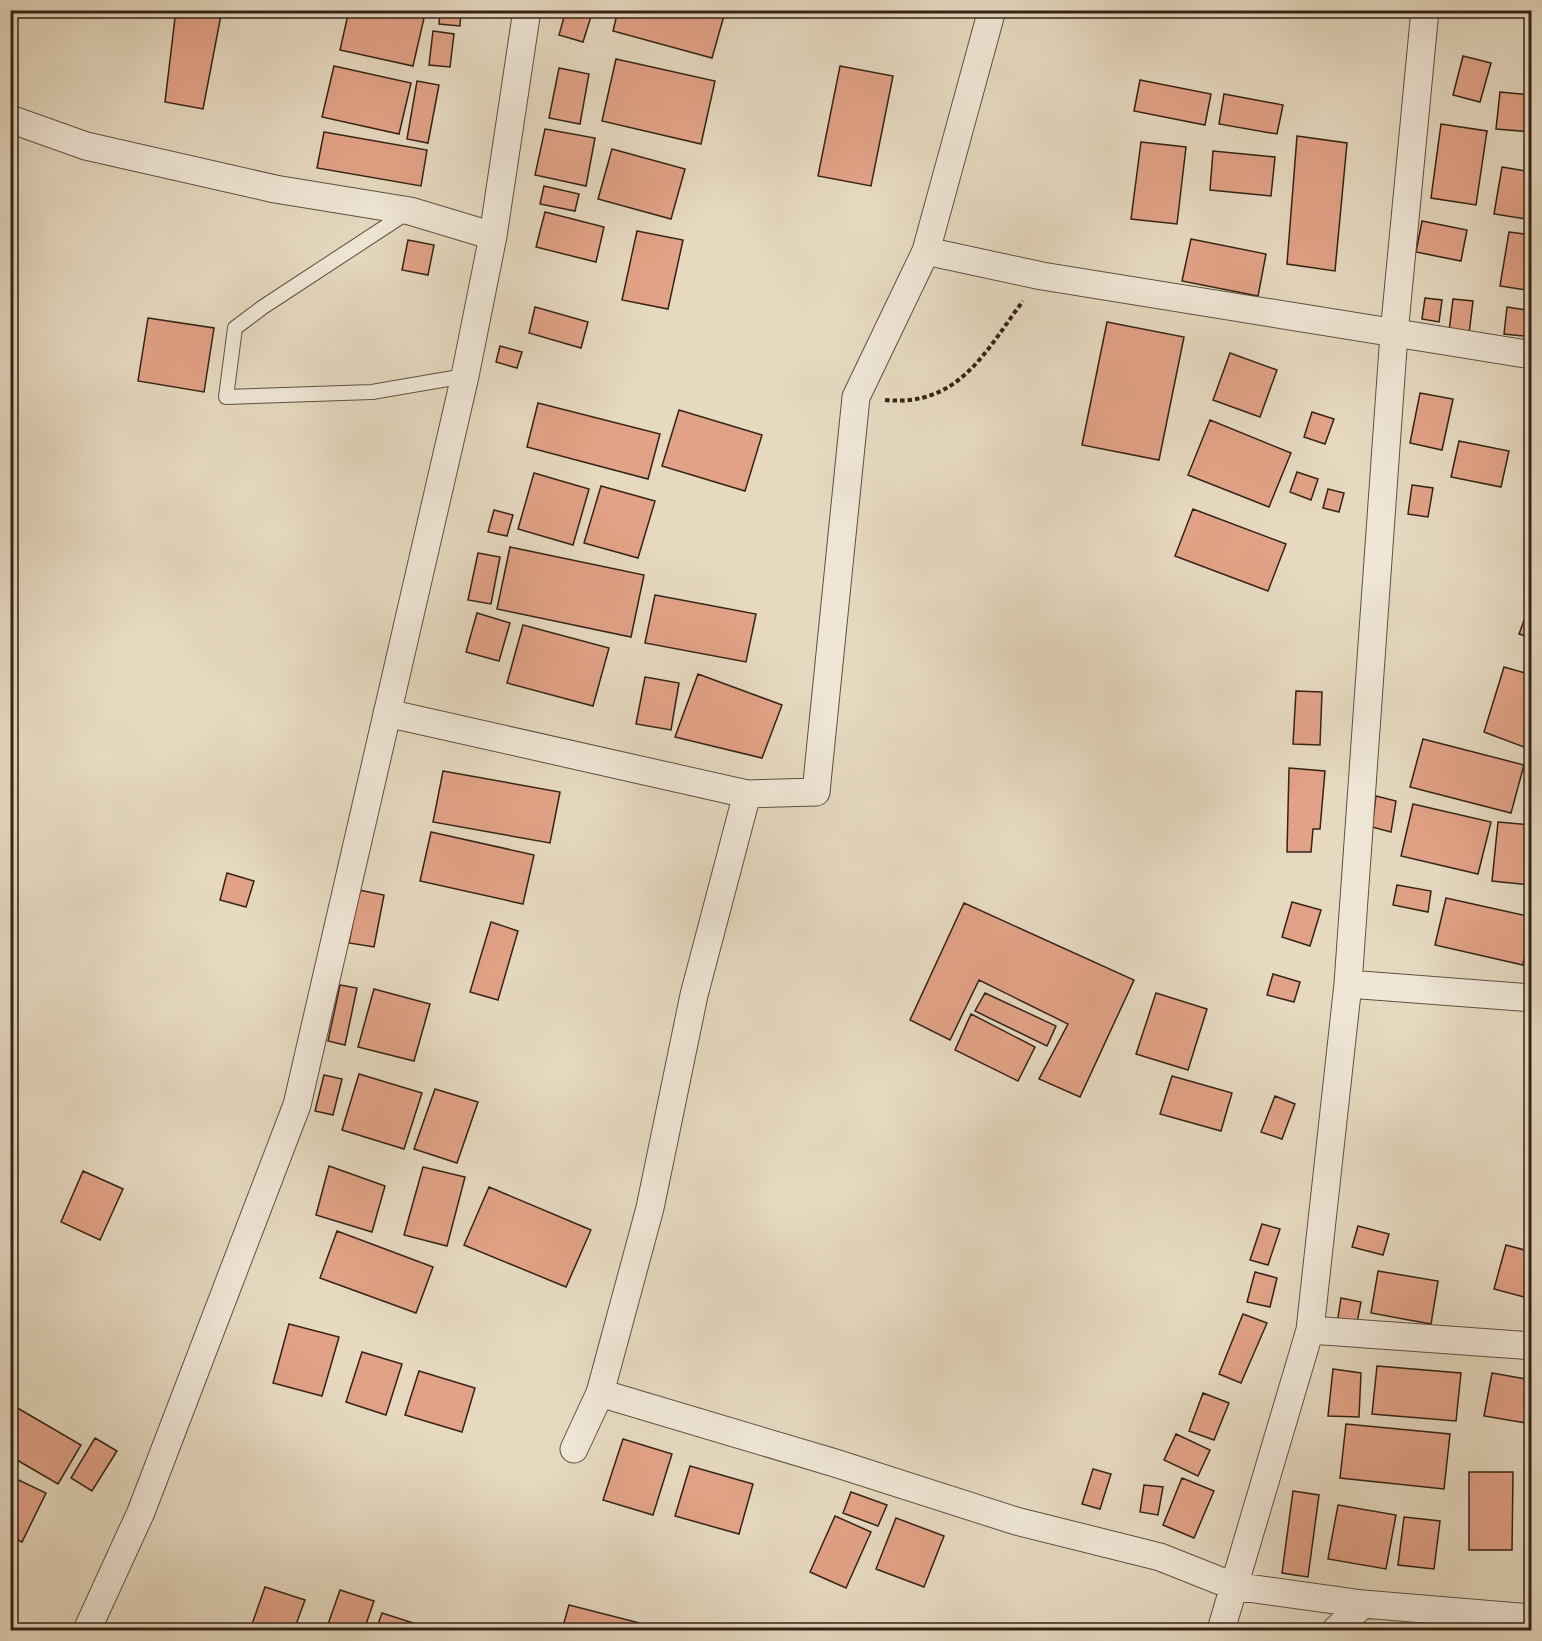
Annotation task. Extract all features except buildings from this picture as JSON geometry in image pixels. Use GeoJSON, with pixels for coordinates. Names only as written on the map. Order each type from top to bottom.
{"type":"FeatureCollection","features":[{"type":"Feature","properties":{"kind":"street"},"geometry":{"type":"LineString","coordinates":[[87,1630],[141,1512],[297,1105],[465,376],[493,236],[527,10]]}},
{"type":"Feature","properties":{"kind":"street"},"geometry":{"type":"LineString","coordinates":[[387,713],[747,794],[816,792],[856,397],[926,251],[992,10]]}},
{"type":"Feature","properties":{"kind":"street"},"geometry":{"type":"LineString","coordinates":[[1221,1630],[1310,1330],[1348,984],[1395,334],[1425,10]]}},
{"type":"Feature","properties":{"kind":"street"},"geometry":{"type":"LineString","coordinates":[[10,119],[86,146],[275,189],[410,211],[493,236]]}},
{"type":"Feature","properties":{"kind":"street"},"geometry":{"type":"LineString","coordinates":[[926,251],[1042,276],[1532,355]]}},
{"type":"Feature","properties":{"kind":"street"},"geometry":{"type":"LineString","coordinates":[[574,1449],[600,1392],[650,1208],[694,995],[747,794]]}},
{"type":"Feature","properties":{"kind":"street"},"geometry":{"type":"LineString","coordinates":[[1348,984],[1532,998]]}},
{"type":"Feature","properties":{"kind":"street"},"geometry":{"type":"LineString","coordinates":[[1310,1330],[1532,1346]]}},
{"type":"Feature","properties":{"kind":"street"},"geometry":{"type":"LineString","coordinates":[[600,1392],[835,1462],[1016,1521],[1160,1557],[1233,1586],[1476,1622],[1532,1618]]}},
{"type":"Feature","properties":{"kind":"street"},"geometry":{"type":"LineString","coordinates":[[1336,1630],[1363,1604]]}},
{"type":"Feature","properties":{"kind":"lane"},"geometry":{"type":"LineString","coordinates":[[410,211],[263,307],[236,328],[226,397],[372,392],[465,376]]}},
{"type":"Feature","properties":{"kind":"path"},"geometry":{"type":"LineString","coordinates":[[856,397],[899,401],[929,397],[974,369],[1042,276]]}}]}
